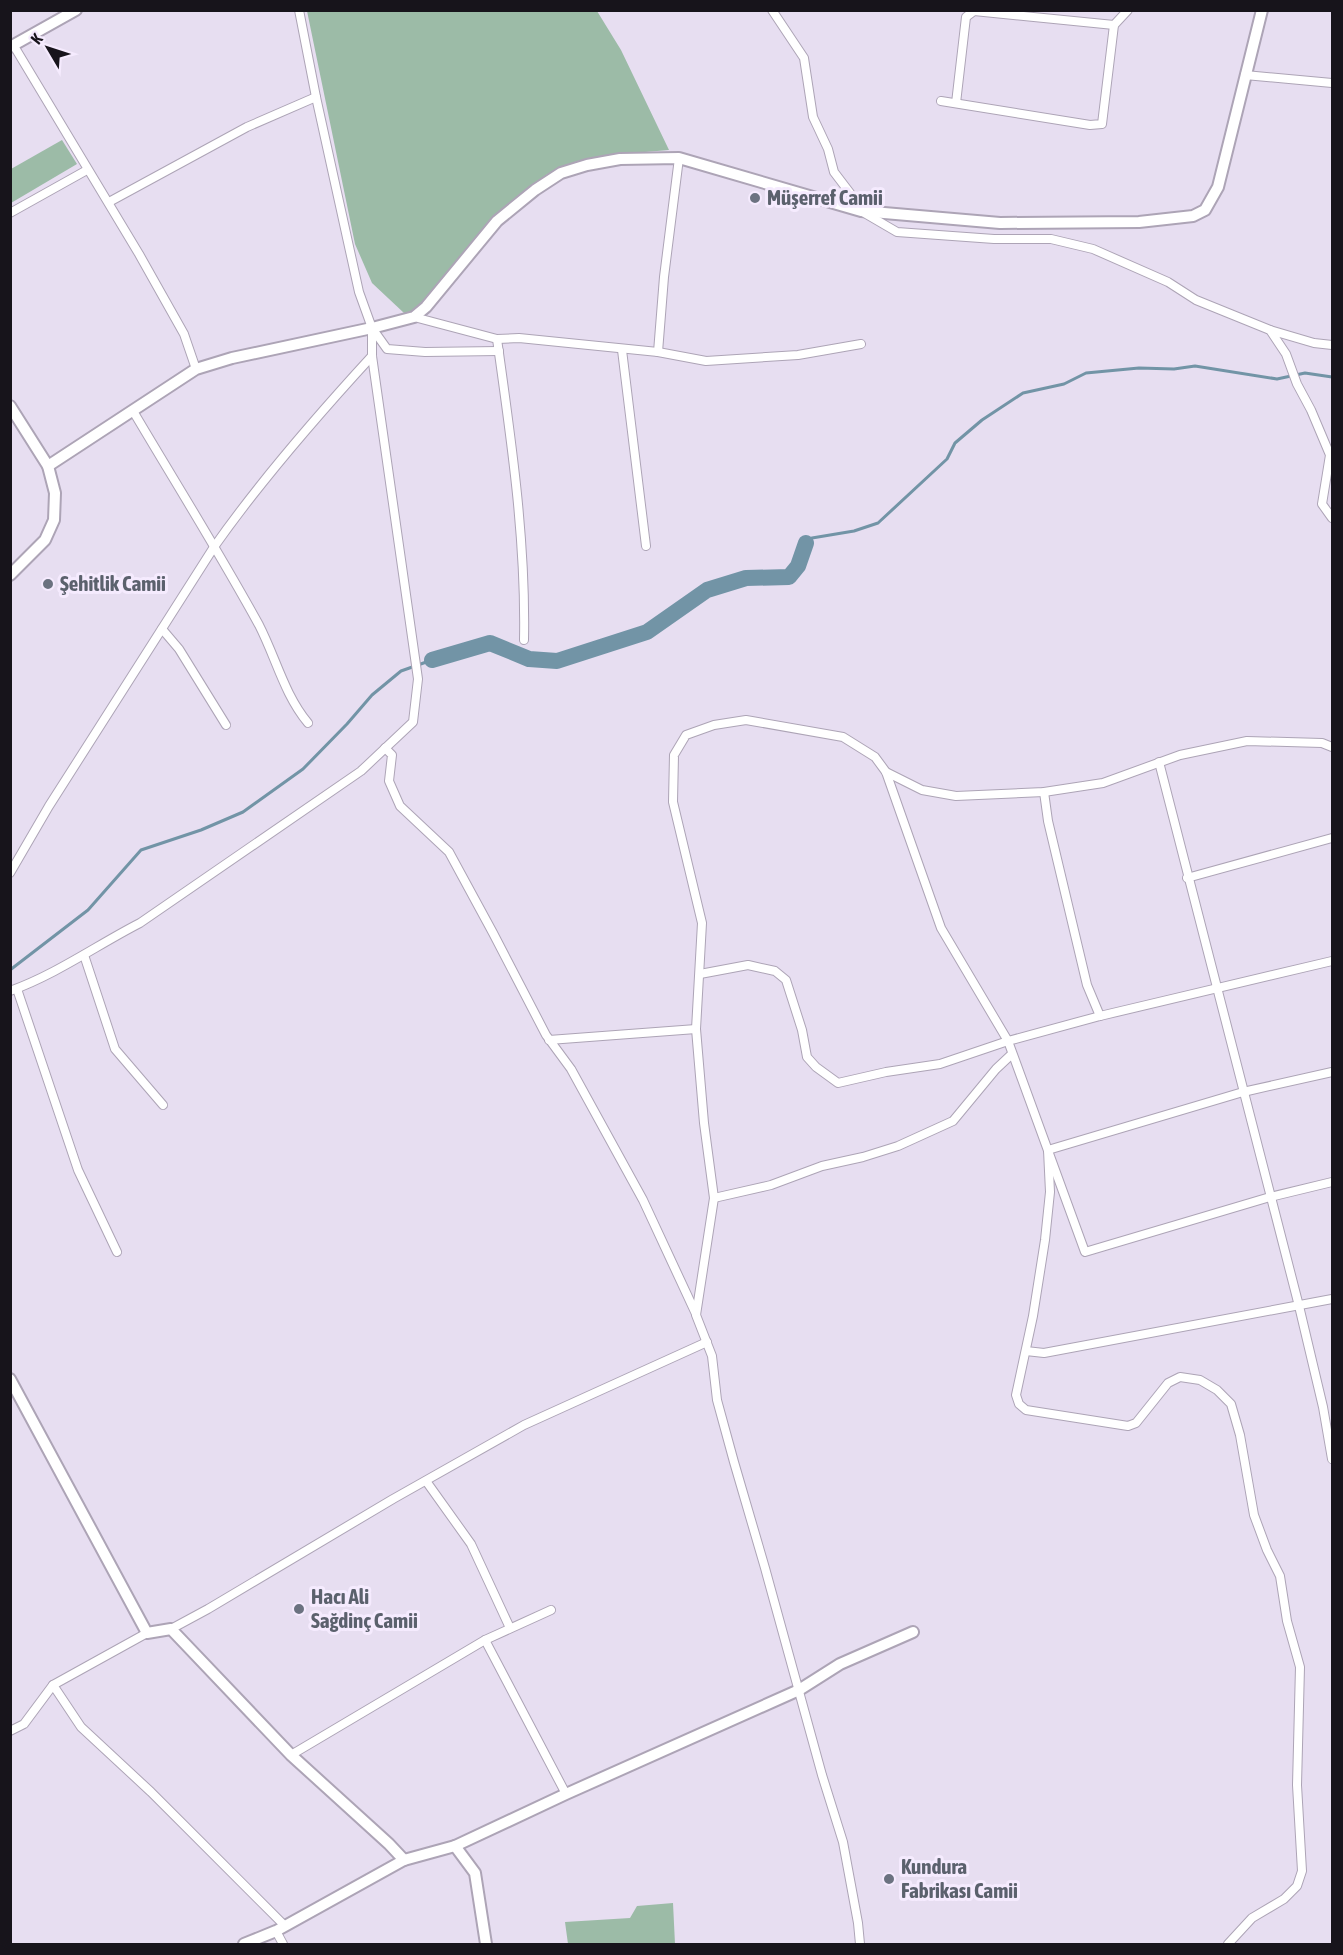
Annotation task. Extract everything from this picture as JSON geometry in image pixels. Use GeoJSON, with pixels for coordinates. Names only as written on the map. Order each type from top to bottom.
{"type":"FeatureCollection","features":[{"type":"Feature","properties":{"kind":"street"},"geometry":{"type":"LineString","coordinates":[[76,10],[12,47],[109,202],[184,334],[196,369]]}},
{"type":"Feature","properties":{"kind":"street"},"geometry":{"type":"LineString","coordinates":[[299,10],[358,292],[372,328],[387,349],[424,352],[499,351]]}},
{"type":"Feature","properties":{"kind":"street"},"geometry":{"type":"LineString","coordinates":[[772,10],[804,58],[813,117],[828,149],[834,172],[861,211],[897,232],[1051,239],[1093,249],[1168,282],[1196,300],[1270,330],[1314,344],[1332,345]]}},
{"type":"Feature","properties":{"kind":"street"},"geometry":{"type":"LineString","coordinates":[[941,101],[1089,125],[1102,124],[1114,25],[1128,10]]}},
{"type":"Feature","properties":{"kind":"street"},"geometry":{"type":"LineString","coordinates":[[48,466],[196,369],[232,358],[414,317],[426,307],[497,221],[534,190],[561,173],[587,165],[620,159],[679,158],[861,211],[1000,223],[1138,222],[1193,216],[1205,210],[1218,187],[1262,10]]}},
{"type":"Feature","properties":{"kind":"street"},"geometry":{"type":"LineString","coordinates":[[956,103],[966,17],[974,11],[1114,25]]}},
{"type":"Feature","properties":{"kind":"street"},"geometry":{"type":"LineString","coordinates":[[1245,75],[1332,83]]}},
{"type":"Feature","properties":{"kind":"street"},"geometry":{"type":"LineString","coordinates":[[109,202],[247,127],[316,97]]}},
{"type":"Feature","properties":{"kind":"street"},"geometry":{"type":"LineString","coordinates":[[658,352],[664,277],[679,158]]}},
{"type":"Feature","properties":{"kind":"street"},"geometry":{"type":"LineString","coordinates":[[10,213],[87,170]]}},
{"type":"Feature","properties":{"kind":"street"},"geometry":{"type":"LineString","coordinates":[[414,317],[497,339],[519,338],[658,352],[706,361],[798,355],[861,344]]}},
{"type":"Feature","properties":{"kind":"street"},"geometry":{"type":"LineString","coordinates":[[117,1252],[78,1170],[14,990],[84,955],[107,939],[140,923],[361,771],[413,722],[418,679],[372,356],[372,328]]}},
{"type":"Feature","properties":{"kind":"street"},"geometry":{"type":"LineString","coordinates":[[1270,330],[1286,354],[1290,369],[1330,455],[1322,504],[1332,518]]}},
{"type":"Feature","properties":{"kind":"street"},"geometry":{"type":"LineString","coordinates":[[497,339],[518,497],[525,597],[524,640]]}},
{"type":"Feature","properties":{"kind":"street"},"geometry":{"type":"LineString","coordinates":[[622,350],[646,546]]}},
{"type":"Feature","properties":{"kind":"street"},"geometry":{"type":"LineString","coordinates":[[10,873],[49,806],[235,517],[317,416],[372,356]]}},
{"type":"Feature","properties":{"kind":"street"},"geometry":{"type":"LineString","coordinates":[[10,406],[48,466],[56,493],[54,520],[45,540],[10,575]]}},
{"type":"Feature","properties":{"kind":"street"},"geometry":{"type":"LineString","coordinates":[[133,411],[271,648],[281,680],[296,709],[308,723]]}},
{"type":"Feature","properties":{"kind":"street"},"geometry":{"type":"LineString","coordinates":[[162,629],[179,649],[226,725]]}},
{"type":"Feature","properties":{"kind":"street"},"geometry":{"type":"LineString","coordinates":[[696,1315],[714,1198],[704,1123],[696,1029],[702,923],[673,802],[674,755],[686,735],[714,725],[746,720],[843,737],[874,757],[886,772],[941,928],[1008,1041],[1085,1252],[1270,1197],[1332,1182]]}},
{"type":"Feature","properties":{"kind":"street"},"geometry":{"type":"LineString","coordinates":[[886,772],[922,790],[956,796],[1044,792],[1103,783],[1180,755],[1247,741],[1322,743],[1332,747]]}},
{"type":"Feature","properties":{"kind":"street"},"geometry":{"type":"LineString","coordinates":[[385,748],[392,754],[389,781],[400,806],[449,852],[549,1040],[571,1069],[643,1200],[707,1342],[712,1356],[717,1400],[822,1775],[843,1842],[860,1944]]}},
{"type":"Feature","properties":{"kind":"street"},"geometry":{"type":"LineString","coordinates":[[1159,762],[1299,1306],[1323,1407],[1332,1459]]}},
{"type":"Feature","properties":{"kind":"street"},"geometry":{"type":"LineString","coordinates":[[1044,792],[1088,986],[1100,1016]]}},
{"type":"Feature","properties":{"kind":"street"},"geometry":{"type":"LineString","coordinates":[[1187,878],[1332,838]]}},
{"type":"Feature","properties":{"kind":"street"},"geometry":{"type":"LineString","coordinates":[[84,955],[115,1049],[163,1105]]}},
{"type":"Feature","properties":{"kind":"street"},"geometry":{"type":"LineString","coordinates":[[700,974],[748,965],[775,971],[786,980],[802,1030],[807,1057],[816,1067],[838,1083],[886,1072],[940,1064],[1008,1041],[1100,1016],[1332,961]]}},
{"type":"Feature","properties":{"kind":"street"},"geometry":{"type":"LineString","coordinates":[[549,1040],[696,1029]]}},
{"type":"Feature","properties":{"kind":"street"},"geometry":{"type":"LineString","coordinates":[[714,1198],[771,1185],[822,1166],[898,1146],[953,1121],[996,1069],[1012,1054]]}},
{"type":"Feature","properties":{"kind":"street"},"geometry":{"type":"LineString","coordinates":[[1048,1150],[1243,1092],[1332,1072]]}},
{"type":"Feature","properties":{"kind":"street"},"geometry":{"type":"LineString","coordinates":[[1048,1150],[1050,1192],[1046,1240],[1016,1395],[1019,1404],[1026,1410],[1128,1426],[1136,1423],[1168,1383],[1180,1377],[1200,1380],[1217,1390],[1231,1404],[1240,1435],[1254,1515],[1280,1576],[1287,1621],[1300,1667],[1297,1785],[1302,1871],[1297,1886],[1284,1899],[1252,1918],[1228,1944]]}},
{"type":"Feature","properties":{"kind":"street"},"geometry":{"type":"LineString","coordinates":[[1026,1351],[1044,1353],[1332,1299]]}},
{"type":"Feature","properties":{"kind":"street"},"geometry":{"type":"LineString","coordinates":[[10,1731],[24,1724],[53,1685],[147,1633],[171,1629],[208,1610],[524,1425],[707,1342]]}},
{"type":"Feature","properties":{"kind":"street"},"geometry":{"type":"LineString","coordinates":[[10,1379],[147,1633]]}},
{"type":"Feature","properties":{"kind":"street"},"geometry":{"type":"LineString","coordinates":[[426,1481],[471,1544],[510,1628]]}},
{"type":"Feature","properties":{"kind":"street"},"geometry":{"type":"LineString","coordinates":[[291,1755],[485,1640],[551,1610]]}},
{"type":"Feature","properties":{"kind":"street"},"geometry":{"type":"LineString","coordinates":[[171,1629],[291,1755],[404,1860]]}},
{"type":"Feature","properties":{"kind":"street"},"geometry":{"type":"LineString","coordinates":[[243,1944],[280,1928],[404,1860],[455,1846],[799,1690],[840,1664],[913,1632]]}},
{"type":"Feature","properties":{"kind":"street"},"geometry":{"type":"LineString","coordinates":[[485,1640],[566,1794]]}},
{"type":"Feature","properties":{"kind":"street"},"geometry":{"type":"LineString","coordinates":[[53,1685],[81,1727],[151,1792],[280,1928],[284,1944]]}},
{"type":"Feature","properties":{"kind":"street"},"geometry":{"type":"LineString","coordinates":[[455,1846],[475,1874],[486,1944]]}},
{"type":"Feature","properties":{"kind":"green space"},"geometry":{"type":"Polygon","coordinates":[[[307,11],[597,11],[621,50],[669,150],[610,155],[580,162],[546,175],[502,213],[416,313],[404,313],[372,283],[355,244],[307,11]]]}},
{"type":"Feature","properties":{"kind":"green space"},"geometry":{"type":"Polygon","coordinates":[[[62,140],[77,164],[11,203],[11,169],[62,140]]]}},
{"type":"Feature","properties":{"kind":"green space"},"geometry":{"type":"Polygon","coordinates":[[[673,1903],[675,1944],[568,1944],[565,1922],[630,1918],[637,1906],[673,1903]]]}},
{"type":"Feature","properties":{"kind":"waterway"},"geometry":{"type":"LineString","coordinates":[[806,543],[812,538],[854,531],[878,523],[947,459],[955,443],[982,420],[1023,393],[1064,384],[1086,373],[1195,366],[1277,379],[1305,373],[1332,377]]}},
{"type":"Feature","properties":{"kind":"waterway"},"geometry":{"type":"LineString","coordinates":[[432,660],[490,643],[529,659],[557,661],[647,632],[707,590],[746,578],[789,577],[798,566],[806,543]]}},
{"type":"Feature","properties":{"kind":"waterway"},"geometry":{"type":"LineString","coordinates":[[10,970],[88,910],[141,850],[201,830],[243,812],[303,769],[372,695],[401,671],[432,660]]}},
{"type":"Feature","properties":{"kind":"place","name":"Müşerref Camii"},"geometry":{"type":"Point","coordinates":[755,198]}},
{"type":"Feature","properties":{"kind":"place","name":"Şehitlik Camii"},"geometry":{"type":"Point","coordinates":[48,584]}},
{"type":"Feature","properties":{"kind":"place","name":"Hacı Ali Sağdinç Camii"},"geometry":{"type":"Point","coordinates":[299,1609]}},
{"type":"Feature","properties":{"kind":"place","name":"Kundura Fabrikası Camii"},"geometry":{"type":"Point","coordinates":[889,1879]}}]}
